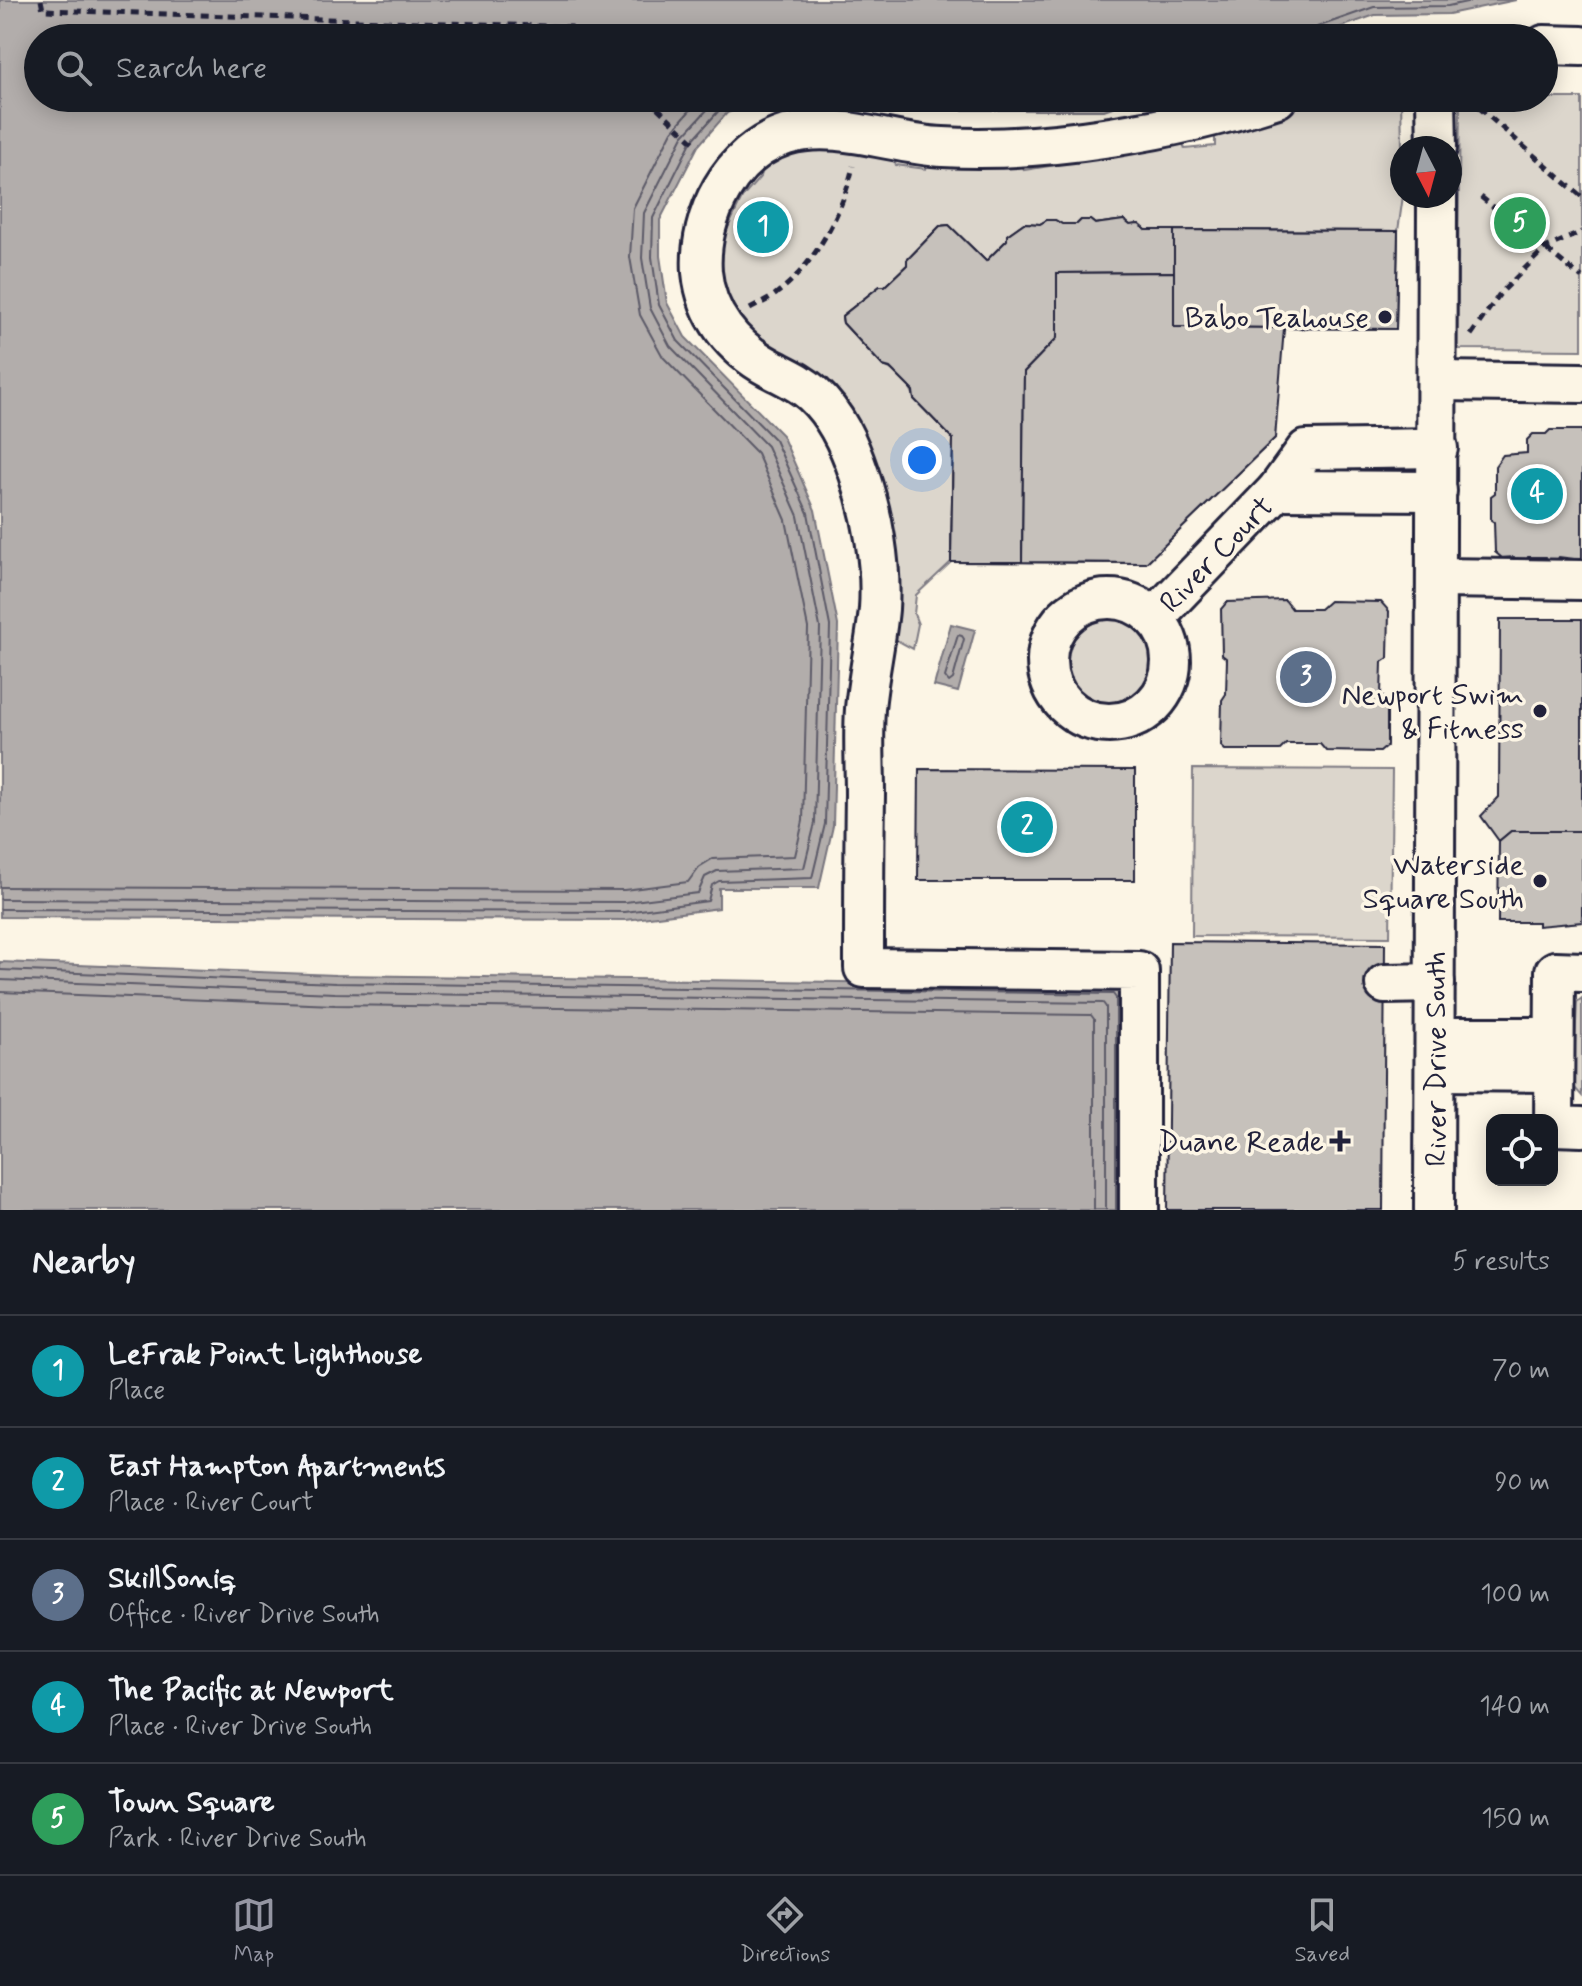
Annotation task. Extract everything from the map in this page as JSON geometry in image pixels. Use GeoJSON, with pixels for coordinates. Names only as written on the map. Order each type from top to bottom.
{"type":"FeatureCollection","features":[{"type":"Feature","properties":{"kind":"street"},"geometry":{"type":"LineString","coordinates":[[1558,45],[1582,46]]}},
{"type":"Feature","properties":{"kind":"street"},"geometry":{"type":"LineString","coordinates":[[1558,71],[1582,72]]}},
{"type":"Feature","properties":{"kind":"street"},"geometry":{"type":"LineString","coordinates":[[1139,1210],[1139,971],[864,968],[865,710],[879,606],[876,553],[867,502],[850,449],[829,410],[792,378],[752,357],[735,343],[711,310],[705,290],[702,252],[715,203],[731,174],[757,149],[787,135],[822,130],[942,147],[1047,144],[1199,120],[1227,112]]}},
{"type":"Feature","properties":{"kind":"street"},"geometry":{"type":"LineString","coordinates":[[1436,112],[1437,136]]}},
{"type":"Feature","properties":{"kind":"street","name":"River Drive South"},"geometry":{"type":"LineString","coordinates":[[1434,1210],[1437,208]]}},
{"type":"Feature","properties":{"kind":"street"},"geometry":{"type":"LineString","coordinates":[[1438,381],[1582,383]]}},
{"type":"Feature","properties":{"kind":"street","name":"River Court"},"geometry":{"type":"LineString","coordinates":[[1154,618],[1277,490],[1306,450],[1438,448]]}},
{"type":"Feature","properties":{"kind":"street","name":"River Court"},"geometry":{"type":"LineString","coordinates":[[1277,490],[1437,491]]}},
{"type":"Feature","properties":{"kind":"street"},"geometry":{"type":"LineString","coordinates":[[1437,578],[1582,580]]}},
{"type":"Feature","properties":{"kind":"street"},"geometry":{"type":"LineString","coordinates":[[1568,1127],[1554,1054],[1555,971],[1582,972]]}},
{"type":"Feature","properties":{"kind":"street"},"geometry":{"type":"LineString","coordinates":[[1385,984],[1435,983]]}},
{"type":"Feature","properties":{"kind":"street"},"geometry":{"type":"LineString","coordinates":[[1435,1054],[1554,1054]]}},
{"type":"Feature","properties":{"kind":"path"},"geometry":{"type":"LineString","coordinates":[[41,0],[43,10],[479,24]]}},
{"type":"Feature","properties":{"kind":"path"},"geometry":{"type":"LineString","coordinates":[[662,112],[698,146]]}},
{"type":"Feature","properties":{"kind":"path"},"geometry":{"type":"LineString","coordinates":[[1485,112],[1582,197]]}},
{"type":"Feature","properties":{"kind":"path"},"geometry":{"type":"LineString","coordinates":[[722,326],[778,293],[806,263],[839,209],[850,179],[859,135]]}},
{"type":"Feature","properties":{"kind":"path"},"geometry":{"type":"LineString","coordinates":[[1481,197],[1582,278]]}},
{"type":"Feature","properties":{"kind":"path"},"geometry":{"type":"LineString","coordinates":[[1466,342],[1499,295],[1545,248],[1582,232]]}},
{"type":"Feature","properties":{"kind":"shaded area"},"geometry":{"type":"Polygon","coordinates":[[[1558,98],[1582,98],[1582,350],[1457,349],[1459,208],[1462,208],[1460,112],[1558,112],[1558,98]]]}},
{"type":"Feature","properties":{"kind":"shaded area"},"geometry":{"type":"Polygon","coordinates":[[[1283,112],[1401,112],[1402,136],[1390,136],[1390,208],[1401,208],[1398,231],[1146,230],[1124,220],[1095,224],[1090,220],[1081,220],[1077,224],[1062,224],[1047,220],[1040,224],[1023,224],[1007,235],[1007,240],[986,261],[949,225],[940,226],[885,286],[880,286],[842,316],[843,323],[883,366],[903,379],[914,399],[953,439],[951,562],[916,595],[914,614],[918,624],[913,649],[889,636],[882,495],[751,337],[724,295],[721,250],[726,232],[742,198],[761,176],[767,158],[823,146],[892,156],[896,165],[926,169],[928,161],[1022,160],[1024,170],[1055,165],[1058,156],[1182,141],[1185,149],[1215,146],[1215,134],[1283,112]]]}},
{"type":"Feature","properties":{"kind":"shaded area"},"geometry":{"type":"Polygon","coordinates":[[[1112,619],[1129,623],[1144,633],[1154,648],[1158,665],[1154,682],[1144,697],[1129,707],[1112,711],[1095,707],[1080,697],[1070,682],[1066,665],[1070,648],[1080,633],[1095,623],[1112,619]]]}},
{"type":"Feature","properties":{"kind":"shaded area"},"geometry":{"type":"Polygon","coordinates":[[[1193,769],[1392,770],[1390,937],[1192,936],[1193,769]]]}},
{"type":"Feature","properties":{"kind":"shaded area"},"geometry":{"type":"Polygon","coordinates":[[[1582,998],[1582,1096],[1573,1086],[1577,1002],[1582,998]]]}},
{"type":"Feature","properties":{"kind":"water"},"geometry":{"type":"Polygon","coordinates":[[[0,0],[1516,0],[1449,14],[1375,15],[1350,24],[24,24],[24,112],[729,112],[698,146],[660,220],[660,256],[667,303],[685,337],[782,435],[815,510],[838,625],[833,826],[819,888],[719,888],[719,908],[626,920],[0,917],[0,0]]]}},
{"type":"Feature","properties":{"kind":"water"},"geometry":{"type":"Polygon","coordinates":[[[951,624],[975,630],[958,692],[934,686],[951,624]]]}},
{"type":"Feature","properties":{"kind":"water"},"geometry":{"type":"Polygon","coordinates":[[[0,962],[336,975],[1124,986],[1124,1210],[0,1210],[0,962]]]}},
{"type":"Feature","properties":{"kind":"building"},"geometry":{"type":"Polygon","coordinates":[[[763,215],[771,218],[774,226],[771,234],[763,237],[755,234],[752,226],[755,218],[763,215]]]}},
{"type":"Feature","properties":{"kind":"building"},"geometry":{"type":"Polygon","coordinates":[[[1047,220],[1077,224],[1081,220],[1090,220],[1095,224],[1124,220],[1130,225],[1139,224],[1146,230],[1398,231],[1396,329],[1284,328],[1277,377],[1275,438],[1146,563],[951,562],[953,439],[914,399],[913,391],[890,368],[883,366],[843,323],[842,316],[880,286],[885,286],[940,226],[949,225],[986,261],[1007,240],[1007,235],[1024,223],[1040,224],[1047,220]]]}},
{"type":"Feature","properties":{"kind":"building"},"geometry":{"type":"Polygon","coordinates":[[[1047,220],[1077,224],[1081,220],[1090,220],[1095,224],[1124,220],[1130,225],[1139,224],[1146,230],[1174,230],[1174,272],[1057,273],[1057,338],[1024,372],[1022,562],[951,562],[953,439],[914,399],[913,391],[890,368],[883,366],[843,323],[842,316],[880,286],[885,286],[940,226],[949,225],[986,261],[1007,240],[1007,235],[1024,223],[1040,224],[1047,220]]]}},
{"type":"Feature","properties":{"kind":"building"},"geometry":{"type":"Polygon","coordinates":[[[1174,230],[1398,231],[1396,329],[1174,327],[1174,230]]]}},
{"type":"Feature","properties":{"kind":"building"},"geometry":{"type":"Polygon","coordinates":[[[1174,272],[1174,327],[1284,328],[1275,438],[1146,563],[1022,562],[1024,372],[1057,338],[1057,273],[1174,272]]]}},
{"type":"Feature","properties":{"kind":"building"},"geometry":{"type":"Polygon","coordinates":[[[1550,430],[1582,430],[1582,560],[1559,557],[1556,562],[1549,562],[1546,557],[1528,557],[1525,562],[1517,562],[1514,557],[1502,558],[1495,552],[1494,522],[1491,520],[1495,466],[1503,455],[1527,453],[1527,440],[1533,434],[1546,434],[1550,430]]]}},
{"type":"Feature","properties":{"kind":"building"},"geometry":{"type":"Polygon","coordinates":[[[1285,600],[1292,609],[1320,609],[1329,601],[1381,602],[1389,611],[1388,658],[1382,662],[1381,695],[1387,700],[1387,746],[1380,752],[1326,751],[1320,744],[1286,744],[1280,750],[1225,750],[1221,746],[1227,659],[1222,655],[1221,609],[1227,602],[1285,600]]]}},
{"type":"Feature","properties":{"kind":"building"},"geometry":{"type":"Polygon","coordinates":[[[1500,619],[1582,619],[1582,831],[1511,831],[1499,841],[1481,816],[1499,797],[1500,619]]]}},
{"type":"Feature","properties":{"kind":"building"},"geometry":{"type":"Polygon","coordinates":[[[919,769],[1135,770],[1135,880],[918,880],[919,769]]]}},
{"type":"Feature","properties":{"kind":"building","name":"Waterside Square South"},"geometry":{"type":"Polygon","coordinates":[[[1511,831],[1582,831],[1582,922],[1538,926],[1538,922],[1498,922],[1499,841],[1511,831]]]}},
{"type":"Feature","properties":{"kind":"building"},"geometry":{"type":"Polygon","coordinates":[[[1170,942],[1385,944],[1383,1210],[1167,1210],[1170,942]]]}},
{"type":"Feature","properties":{"kind":"place","name":"Town Square"},"geometry":{"type":"Point","coordinates":[1520,223]}},
{"type":"Feature","properties":{"kind":"place","name":"LeFrak Point Lighthouse"},"geometry":{"type":"Point","coordinates":[763,227]}},
{"type":"Feature","properties":{"kind":"place","name":"Babo Teahouse"},"geometry":{"type":"Point","coordinates":[1385,317]}},
{"type":"Feature","properties":{"kind":"place","name":"The Pacific at Newport"},"geometry":{"type":"Point","coordinates":[1537,494]}},
{"type":"Feature","properties":{"kind":"place","name":"SkillSoniq"},"geometry":{"type":"Point","coordinates":[1306,677]}},
{"type":"Feature","properties":{"kind":"place","name":"Newport Swim & Fitness"},"geometry":{"type":"Point","coordinates":[1540,711]}},
{"type":"Feature","properties":{"kind":"place","name":"East Hampton Apartments"},"geometry":{"type":"Point","coordinates":[1027,827]}},
{"type":"Feature","properties":{"kind":"place","name":"Waterside Square South"},"geometry":{"type":"Point","coordinates":[1540,881]}},
{"type":"Feature","properties":{"kind":"place","name":"Duane Reade"},"geometry":{"type":"Point","coordinates":[1340,1141]}}]}
